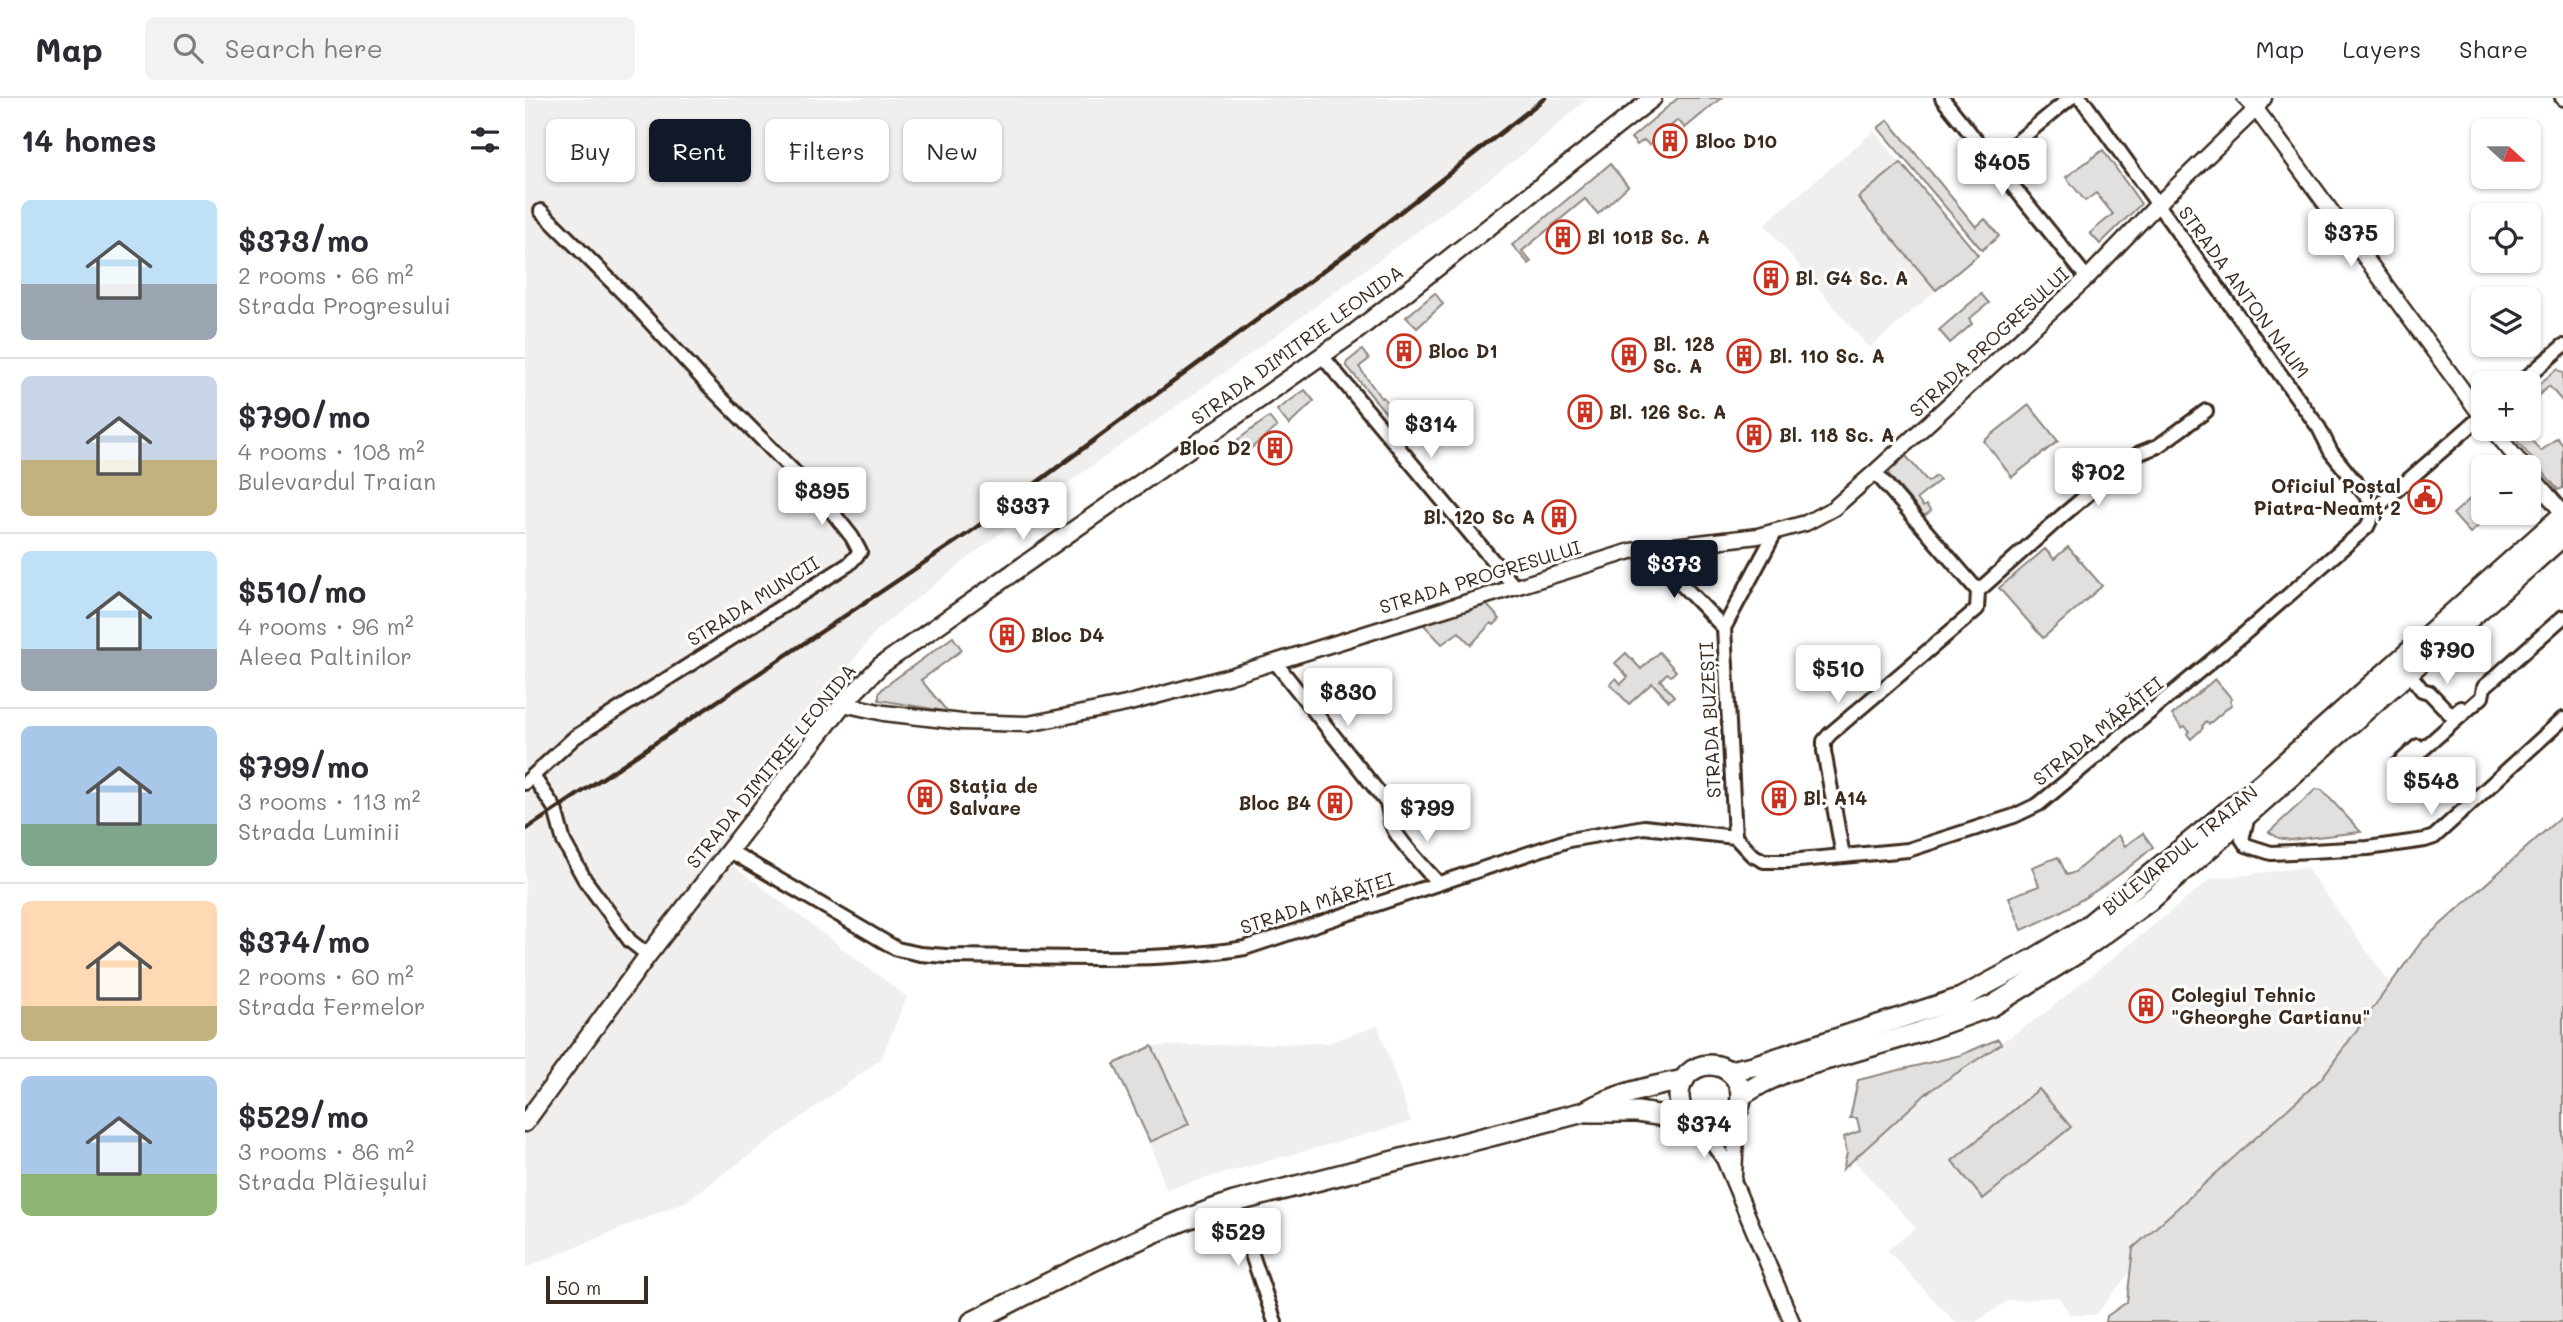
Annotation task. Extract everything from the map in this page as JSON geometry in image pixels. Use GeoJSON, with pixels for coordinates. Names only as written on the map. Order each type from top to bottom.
{"type":"FeatureCollection","features":[{"type":"Feature","properties":{"kind":"main road","name":"STRADA DIMITRIE LEONIDA"},"geometry":{"type":"LineString","coordinates":[[525,1123],[648,955],[843,705],[880,666],[1322,356],[1495,224],[1653,98]]}},
{"type":"Feature","properties":{"kind":"main road","name":"BULEVARDUL TRAIAN"},"geometry":{"type":"LineString","coordinates":[[1729,1071],[1758,1065],[1961,998],[2085,928],[2263,782],[2563,514]]}},
{"type":"Feature","properties":{"kind":"main road","name":"BULEVARDUL TRAIAN"},"geometry":{"type":"LineString","coordinates":[[1739,1104],[1762,1083],[1788,1071],[1920,1032],[1992,1006],[2076,954],[2153,898],[2563,537]]}},
{"type":"Feature","properties":{"kind":"main road"},"geometry":{"type":"LineString","coordinates":[[972,1322],[1137,1239],[1192,1215],[1234,1202],[1584,1112],[1637,1112],[1716,1126],[1731,1119],[1739,1104],[1736,1077],[1720,1066],[1709,1064],[1690,1072],[1683,1080],[1679,1097],[1681,1106],[1695,1122]]}},
{"type":"Feature","properties":{"kind":"main road"},"geometry":{"type":"LineString","coordinates":[[1584,1112],[1608,1098],[1628,1091],[1683,1080]]}},
{"type":"Feature","properties":{"kind":"street"},"geometry":{"type":"LineString","coordinates":[[1942,98],[2087,278]]}},
{"type":"Feature","properties":{"kind":"street"},"geometry":{"type":"LineString","coordinates":[[1994,161],[2070,98]]}},
{"type":"Feature","properties":{"kind":"street","name":"STRADA ANTON NAUM"},"geometry":{"type":"LineString","coordinates":[[2081,98],[2319,428],[2331,452],[2377,508]]}},
{"type":"Feature","properties":{"kind":"street"},"geometry":{"type":"LineString","coordinates":[[2245,98],[2260,104],[2471,399]]}},
{"type":"Feature","properties":{"kind":"street","name":"STRADA PROGRESULUI"},"geometry":{"type":"LineString","coordinates":[[843,705],[884,713],[963,722],[1028,724],[1126,704],[1275,662],[1631,551],[1758,536],[1823,515],[1875,472],[2087,278],[2260,104]]}},
{"type":"Feature","properties":{"kind":"street","name":"STRADA MUNCII"},"geometry":{"type":"LineString","coordinates":[[529,779],[575,737],[849,564],[860,552],[852,537],[826,504],[541,211]]}},
{"type":"Feature","properties":{"kind":"street"},"geometry":{"type":"LineString","coordinates":[[2534,371],[2563,346]]}},
{"type":"Feature","properties":{"kind":"street"},"geometry":{"type":"LineString","coordinates":[[1322,356],[1514,586]]}},
{"type":"Feature","properties":{"kind":"street"},"geometry":{"type":"LineString","coordinates":[[1978,591],[2115,472],[2140,453],[2158,446],[2206,411]]}},
{"type":"Feature","properties":{"kind":"street","name":"STRADA MĂRĂȚEI"},"geometry":{"type":"LineString","coordinates":[[730,851],[897,949],[946,956],[1149,957],[1245,948],[1569,840],[1620,830],[1644,827],[1735,837],[1752,855],[1764,861],[1908,850],[2014,816],[2039,804],[2244,634],[2367,527],[2377,508],[2471,426]]}},
{"type":"Feature","properties":{"kind":"street"},"geometry":{"type":"LineString","coordinates":[[2502,441],[2514,455]]}},
{"type":"Feature","properties":{"kind":"street"},"geometry":{"type":"LineString","coordinates":[[1843,856],[1825,764],[1824,741],[1977,609],[1978,591],[1875,472]]}},
{"type":"Feature","properties":{"kind":"street"},"geometry":{"type":"LineString","coordinates":[[2541,487],[2563,514]]}},
{"type":"Feature","properties":{"kind":"street","name":"STRADA BUZEȘTI"},"geometry":{"type":"LineString","coordinates":[[1735,837],[1724,628],[1776,531]]}},
{"type":"Feature","properties":{"kind":"street"},"geometry":{"type":"LineString","coordinates":[[1647,549],[1724,628]]}},
{"type":"Feature","properties":{"kind":"street"},"geometry":{"type":"LineString","coordinates":[[2397,765],[2563,617]]}},
{"type":"Feature","properties":{"kind":"street"},"geometry":{"type":"LineString","coordinates":[[1275,662],[1387,803],[1391,823],[1397,833],[1438,883]]}},
{"type":"Feature","properties":{"kind":"street"},"geometry":{"type":"LineString","coordinates":[[2409,673],[2422,690],[2430,692],[2452,716]]}},
{"type":"Feature","properties":{"kind":"street"},"geometry":{"type":"LineString","coordinates":[[2430,791],[2418,778],[2414,761],[2421,751],[2482,696],[2484,687]]}},
{"type":"Feature","properties":{"kind":"street"},"geometry":{"type":"LineString","coordinates":[[2248,816],[2242,839],[2246,845],[2271,853],[2368,848],[2425,840],[2434,837],[2563,719]]}},
{"type":"Feature","properties":{"kind":"street"},"geometry":{"type":"LineString","coordinates":[[529,779],[555,809],[563,842],[586,880],[630,941],[648,955]]}},
{"type":"Feature","properties":{"kind":"street"},"geometry":{"type":"LineString","coordinates":[[1734,1181],[1739,1104]]}},
{"type":"Feature","properties":{"kind":"street"},"geometry":{"type":"LineString","coordinates":[[1695,1122],[1716,1146],[1734,1181],[1792,1322]]}},
{"type":"Feature","properties":{"kind":"street"},"geometry":{"type":"LineString","coordinates":[[1234,1202],[1275,1322]]}},
{"type":"Feature","properties":{"kind":"shaded area"},"geometry":{"type":"Polygon","coordinates":[[[525,98],[1588,98],[1530,149],[1238,363],[1035,506],[878,629],[728,821],[731,864],[907,997],[881,1059],[685,1202],[525,1268],[525,98]]]}},
{"type":"Feature","properties":{"kind":"shaded area"},"geometry":{"type":"Polygon","coordinates":[[[1678,98],[1721,98],[1685,128],[1678,120],[1649,145],[1644,140],[1637,145],[1631,138],[1678,98]]]}},
{"type":"Feature","properties":{"kind":"shaded area"},"geometry":{"type":"Polygon","coordinates":[[[1888,120],[1976,227],[1985,219],[1999,236],[1982,250],[1878,128],[1888,120]]]}},
{"type":"Feature","properties":{"kind":"shaded area"},"geometry":{"type":"Polygon","coordinates":[[[1874,131],[1978,255],[1869,348],[1764,224],[1874,131]]]}},
{"type":"Feature","properties":{"kind":"shaded area"},"geometry":{"type":"Polygon","coordinates":[[[2103,150],[2141,204],[2100,244],[2090,233],[2113,214],[2096,193],[2085,201],[2066,177],[2103,150]]]}},
{"type":"Feature","properties":{"kind":"shaded area"},"geometry":{"type":"Polygon","coordinates":[[[1901,163],[1978,255],[1936,290],[1858,198],[1901,163]]]}},
{"type":"Feature","properties":{"kind":"shaded area"},"geometry":{"type":"Polygon","coordinates":[[[1610,164],[1628,186],[1598,214],[1585,199],[1522,251],[1531,262],[1529,264],[1512,245],[1610,164]]]}},
{"type":"Feature","properties":{"kind":"shaded area"},"geometry":{"type":"Polygon","coordinates":[[[1435,293],[1443,304],[1417,328],[1406,317],[1435,293]]]}},
{"type":"Feature","properties":{"kind":"shaded area"},"geometry":{"type":"Polygon","coordinates":[[[1981,294],[1989,303],[1969,319],[1972,324],[1950,343],[1939,330],[1981,294]]]}},
{"type":"Feature","properties":{"kind":"shaded area"},"geometry":{"type":"Polygon","coordinates":[[[1362,350],[1369,359],[1359,367],[1381,398],[1391,407],[1385,412],[1346,365],[1362,350]]]}},
{"type":"Feature","properties":{"kind":"shaded area"},"geometry":{"type":"Polygon","coordinates":[[[2557,369],[2563,373],[2563,402],[2549,386],[2541,393],[2541,383],[2557,369]]]}},
{"type":"Feature","properties":{"kind":"shaded area"},"geometry":{"type":"Polygon","coordinates":[[[1305,390],[1314,401],[1289,425],[1277,410],[1305,390]]]}},
{"type":"Feature","properties":{"kind":"shaded area"},"geometry":{"type":"Polygon","coordinates":[[[2029,405],[2058,441],[2012,477],[1984,441],[2029,405]]]}},
{"type":"Feature","properties":{"kind":"shaded area"},"geometry":{"type":"Polygon","coordinates":[[[1269,417],[1277,427],[1245,453],[1236,441],[1269,417]]]}},
{"type":"Feature","properties":{"kind":"shaded area"},"geometry":{"type":"Polygon","coordinates":[[[2557,438],[2563,445],[2563,488],[2558,490],[2541,470],[2541,455],[2529,455],[2517,441],[2532,441],[2541,451],[2557,438]]]}},
{"type":"Feature","properties":{"kind":"shaded area"},"geometry":{"type":"Polygon","coordinates":[[[1906,456],[1928,482],[1936,476],[1940,480],[1917,499],[1923,507],[1926,505],[1931,511],[1924,516],[1889,475],[1906,456]]]}},
{"type":"Feature","properties":{"kind":"shaded area"},"geometry":{"type":"Polygon","coordinates":[[[2471,498],[2471,525],[2480,525],[2470,533],[2453,514],[2471,498]]]}},
{"type":"Feature","properties":{"kind":"shaded area"},"geometry":{"type":"Polygon","coordinates":[[[2068,547],[2102,586],[2043,638],[1999,588],[2045,549],[2054,559],[2068,547]]]}},
{"type":"Feature","properties":{"kind":"shaded area"},"geometry":{"type":"Polygon","coordinates":[[[1485,603],[1500,619],[1494,625],[1491,623],[1471,645],[1459,632],[1442,644],[1422,623],[1485,603]]]}},
{"type":"Feature","properties":{"kind":"shaded area"},"geometry":{"type":"Polygon","coordinates":[[[953,637],[962,650],[921,680],[945,711],[879,700],[879,693],[884,687],[953,637]]]}},
{"type":"Feature","properties":{"kind":"shaded area"},"geometry":{"type":"Polygon","coordinates":[[[1659,652],[1676,671],[1671,676],[1667,673],[1660,680],[1674,696],[1669,701],[1652,683],[1629,704],[1610,684],[1616,678],[1621,684],[1628,677],[1615,663],[1626,653],[1641,669],[1659,652]]]}},
{"type":"Feature","properties":{"kind":"shaded area"},"geometry":{"type":"Polygon","coordinates":[[[2215,679],[2232,699],[2232,704],[2209,724],[2206,722],[2191,739],[2187,734],[2189,731],[2185,726],[2182,728],[2172,715],[2215,679]]]}},
{"type":"Feature","properties":{"kind":"shaded area"},"geometry":{"type":"Polygon","coordinates":[[[2316,789],[2322,790],[2361,832],[2290,840],[2269,832],[2316,789]]]}},
{"type":"Feature","properties":{"kind":"shaded area"},"geometry":{"type":"Polygon","coordinates":[[[2563,815],[2563,1322],[2106,1322],[2107,1316],[2127,1302],[2133,1248],[2321,1079],[2422,941],[2563,815]]]}},
{"type":"Feature","properties":{"kind":"shaded area"},"geometry":{"type":"Polygon","coordinates":[[[2143,833],[2153,847],[2138,860],[2091,894],[2022,930],[2009,897],[2039,886],[2032,867],[2058,857],[2067,875],[2075,872],[2118,835],[2125,846],[2143,833]]]}},
{"type":"Feature","properties":{"kind":"shaded area"},"geometry":{"type":"Polygon","coordinates":[[[2306,867],[2440,1052],[2157,1238],[2096,1315],[2071,1315],[2058,1297],[2007,1301],[1976,1322],[1955,1322],[1887,1250],[1916,1228],[1853,1160],[1928,1092],[2042,1015],[2211,879],[2306,867]]]}},
{"type":"Feature","properties":{"kind":"shaded area"},"geometry":{"type":"Polygon","coordinates":[[[1378,1026],[1411,1122],[1166,1189],[1150,1142],[1114,1064],[1152,1046],[1327,1043],[1378,1026]]]}},
{"type":"Feature","properties":{"kind":"shaded area"},"geometry":{"type":"Polygon","coordinates":[[[1998,1039],[2001,1044],[1928,1092],[1843,1169],[1847,1153],[1844,1137],[1860,1131],[1857,1118],[1850,1118],[1858,1080],[1961,1055],[1998,1039]]]}},
{"type":"Feature","properties":{"kind":"shaded area"},"geometry":{"type":"Polygon","coordinates":[[[1152,1046],[1189,1124],[1150,1142],[1114,1064],[1152,1046]]]}},
{"type":"Feature","properties":{"kind":"shaded area"},"geometry":{"type":"Polygon","coordinates":[[[2039,1089],[2071,1127],[1983,1199],[1952,1161],[2039,1089]]]}},
{"type":"Feature","properties":{"kind":"railway"},"geometry":{"type":"LineString","coordinates":[[525,830],[970,532],[1357,246],[1545,98]]}},
{"type":"Feature","properties":{"kind":"place","name":"Bloc D10"},"geometry":{"type":"Point","coordinates":[1670,141]}},
{"type":"Feature","properties":{"kind":"place","name":"Bl 101B Sc. A"},"geometry":{"type":"Point","coordinates":[1563,237]}},
{"type":"Feature","properties":{"kind":"place","name":"Bl. G4 Sc. A"},"geometry":{"type":"Point","coordinates":[1771,278]}},
{"type":"Feature","properties":{"kind":"place","name":"Bloc D1"},"geometry":{"type":"Point","coordinates":[1404,351]}},
{"type":"Feature","properties":{"kind":"place","name":"Bl. 128 Sc. A"},"geometry":{"type":"Point","coordinates":[1629,355]}},
{"type":"Feature","properties":{"kind":"place","name":"Bl. 110 Sc. A"},"geometry":{"type":"Point","coordinates":[1744,356]}},
{"type":"Feature","properties":{"kind":"place","name":"Bl. 126 Sc. A"},"geometry":{"type":"Point","coordinates":[1585,412]}},
{"type":"Feature","properties":{"kind":"place","name":"Bl. 118 Sc. A"},"geometry":{"type":"Point","coordinates":[1754,435]}},
{"type":"Feature","properties":{"kind":"place","name":"Bloc D2"},"geometry":{"type":"Point","coordinates":[1275,448]}},
{"type":"Feature","properties":{"kind":"place","name":"Oficiul Poștal Piatra-Neamț 2"},"geometry":{"type":"Point","coordinates":[2425,497]}},
{"type":"Feature","properties":{"kind":"place","name":"Bl. 120 Sc A"},"geometry":{"type":"Point","coordinates":[1559,517]}},
{"type":"Feature","properties":{"kind":"place","name":"Bloc D4"},"geometry":{"type":"Point","coordinates":[1007,635]}},
{"type":"Feature","properties":{"kind":"place","name":"Stația de Salvare"},"geometry":{"type":"Point","coordinates":[925,797]}},
{"type":"Feature","properties":{"kind":"place","name":"Bl. A14"},"geometry":{"type":"Point","coordinates":[1779,798]}},
{"type":"Feature","properties":{"kind":"place","name":"Bloc B4"},"geometry":{"type":"Point","coordinates":[1335,803]}},
{"type":"Feature","properties":{"kind":"place","name":"Colegiul Tehnic \"Gheorghe Cartianu\""},"geometry":{"type":"Point","coordinates":[2146,1006]}}]}
